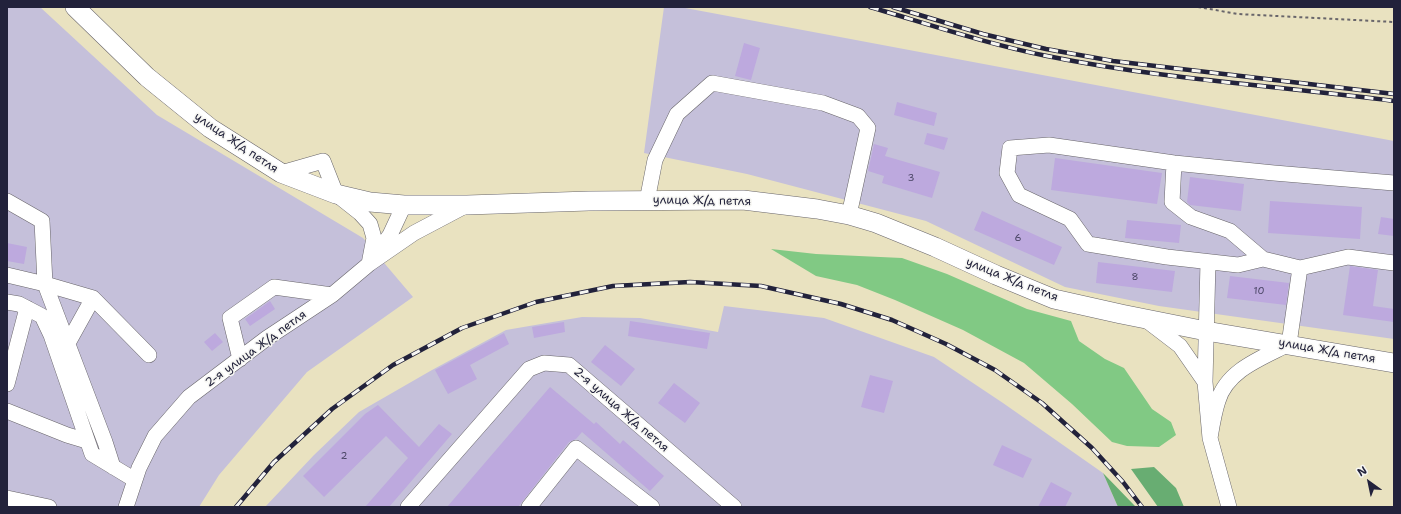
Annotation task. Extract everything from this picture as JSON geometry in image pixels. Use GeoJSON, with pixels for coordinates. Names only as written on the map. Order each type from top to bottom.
{"type":"FeatureCollection","features":[{"type":"Feature","properties":{"kind":"main road","name":"улица Ж/д петля"},"geometry":{"type":"LineString","coordinates":[[75,7],[147,77],[210,128],[280,173],[336,194],[370,202],[404,205],[468,205],[589,201],[743,200],[849,215],[876,223],[935,247],[996,275],[1054,299],[1206,331],[1394,363]]}},
{"type":"Feature","properties":{"kind":"street"},"geometry":{"type":"LineString","coordinates":[[647,201],[655,160],[677,114],[712,83],[823,103],[858,116],[868,128],[849,215]]}},
{"type":"Feature","properties":{"kind":"street"},"geometry":{"type":"LineString","coordinates":[[1263,259],[1238,265],[1167,257],[1088,244],[1070,219],[1019,195],[1007,172],[1010,148],[1049,145],[1174,163],[1394,183]]}},
{"type":"Feature","properties":{"kind":"street"},"geometry":{"type":"LineString","coordinates":[[280,173],[323,161],[336,194],[360,213],[370,224],[374,238],[369,264]]}},
{"type":"Feature","properties":{"kind":"street"},"geometry":{"type":"LineString","coordinates":[[1174,163],[1172,202],[1191,217],[1230,231],[1263,259],[1300,268],[1348,257],[1394,263]]}},
{"type":"Feature","properties":{"kind":"street"},"geometry":{"type":"LineString","coordinates":[[7,201],[42,221],[45,284],[105,442],[113,467]]}},
{"type":"Feature","properties":{"kind":"street","name":"2-я улица Ж/д петля"},"geometry":{"type":"LineString","coordinates":[[126,507],[139,468],[155,436],[189,397],[267,338],[332,294],[369,264],[390,235],[404,205]]}},
{"type":"Feature","properties":{"kind":"street"},"geometry":{"type":"LineString","coordinates":[[369,264],[414,233],[468,205]]}},
{"type":"Feature","properties":{"kind":"street"},"geometry":{"type":"LineString","coordinates":[[1208,262],[1205,382],[1210,438],[1229,507]]}},
{"type":"Feature","properties":{"kind":"street"},"geometry":{"type":"LineString","coordinates":[[1210,438],[1218,400],[1229,380],[1247,366],[1288,344],[1300,268]]}},
{"type":"Feature","properties":{"kind":"street"},"geometry":{"type":"LineString","coordinates":[[7,275],[93,298],[149,355]]}},
{"type":"Feature","properties":{"kind":"street"},"geometry":{"type":"LineString","coordinates":[[240,359],[230,318],[274,287],[332,294]]}},
{"type":"Feature","properties":{"kind":"street"},"geometry":{"type":"LineString","coordinates":[[68,343],[93,298]]}},
{"type":"Feature","properties":{"kind":"street"},"geometry":{"type":"LineString","coordinates":[[7,302],[19,304],[42,316],[51,335],[92,454],[135,480]]}},
{"type":"Feature","properties":{"kind":"street"},"geometry":{"type":"LineString","coordinates":[[7,384],[27,308]]}},
{"type":"Feature","properties":{"kind":"street"},"geometry":{"type":"LineString","coordinates":[[1146,319],[1180,346],[1205,382]]}},
{"type":"Feature","properties":{"kind":"street","name":"2-я улица Ж/д петля"},"geometry":{"type":"LineString","coordinates":[[408,507],[529,369],[544,363],[568,365],[734,507]]}},
{"type":"Feature","properties":{"kind":"street"},"geometry":{"type":"LineString","coordinates":[[7,411],[67,435],[87,441]]}},
{"type":"Feature","properties":{"kind":"street"},"geometry":{"type":"LineString","coordinates":[[529,507],[576,448],[652,507]]}},
{"type":"Feature","properties":{"kind":"street"},"geometry":{"type":"LineString","coordinates":[[7,498],[49,507]]}},
{"type":"Feature","properties":{"kind":"path"},"geometry":{"type":"LineString","coordinates":[[1198,7],[1238,14],[1394,22]]}},
{"type":"Feature","properties":{"kind":"shaded area"},"geometry":{"type":"Polygon","coordinates":[[[7,7],[40,7],[157,115],[363,238],[413,297],[307,372],[219,475],[199,507],[7,507],[7,7]]]}},
{"type":"Feature","properties":{"kind":"shaded area"},"geometry":{"type":"Polygon","coordinates":[[[664,7],[680,7],[1394,141],[1394,339],[1159,306],[1065,287],[926,221],[747,174],[644,153],[664,7]]]}},
{"type":"Feature","properties":{"kind":"shaded area"},"geometry":{"type":"Polygon","coordinates":[[[724,306],[824,318],[934,357],[1103,473],[1118,507],[265,507],[314,455],[359,412],[506,330],[582,317],[640,318],[718,332],[724,306]]]}},
{"type":"Feature","properties":{"kind":"green space"},"geometry":{"type":"Polygon","coordinates":[[[771,249],[816,254],[902,258],[947,274],[1027,309],[1071,321],[1079,341],[1105,359],[1124,368],[1152,409],[1171,422],[1176,435],[1159,447],[1127,446],[1112,442],[1072,404],[1024,363],[963,330],[895,300],[857,285],[816,276],[771,249]]]}},
{"type":"Feature","properties":{"kind":"green space"},"geometry":{"type":"Polygon","coordinates":[[[1154,467],[1176,488],[1184,507],[1158,507],[1131,469],[1154,467]]]}},
{"type":"Feature","properties":{"kind":"green space"},"geometry":{"type":"Polygon","coordinates":[[[1103,473],[1134,505],[1136,507],[1118,507],[1103,473]]]}},
{"type":"Feature","properties":{"kind":"building"},"geometry":{"type":"Polygon","coordinates":[[[744,43],[760,48],[751,80],[735,76],[744,43]]]}},
{"type":"Feature","properties":{"kind":"building"},"geometry":{"type":"Polygon","coordinates":[[[897,102],[937,113],[934,126],[894,115],[897,102]]]}},
{"type":"Feature","properties":{"kind":"building"},"geometry":{"type":"Polygon","coordinates":[[[927,133],[948,138],[944,150],[924,144],[927,133]]]}},
{"type":"Feature","properties":{"kind":"building"},"geometry":{"type":"Polygon","coordinates":[[[874,144],[888,148],[885,156],[940,172],[932,198],[882,183],[884,176],[868,171],[874,144]]]}},
{"type":"Feature","properties":{"kind":"building"},"geometry":{"type":"Polygon","coordinates":[[[1055,158],[1162,173],[1157,204],[1051,190],[1055,158]]]}},
{"type":"Feature","properties":{"kind":"building"},"geometry":{"type":"Polygon","coordinates":[[[1190,177],[1244,184],[1241,211],[1190,205],[1187,202],[1190,177]]]}},
{"type":"Feature","properties":{"kind":"building"},"geometry":{"type":"Polygon","coordinates":[[[1270,201],[1362,207],[1360,239],[1268,233],[1270,201]]]}},
{"type":"Feature","properties":{"kind":"building"},"geometry":{"type":"Polygon","coordinates":[[[982,211],[1062,247],[1054,265],[974,230],[982,211]]]}},
{"type":"Feature","properties":{"kind":"building"},"geometry":{"type":"Polygon","coordinates":[[[1381,217],[1394,219],[1394,236],[1378,234],[1381,217]]]}},
{"type":"Feature","properties":{"kind":"building"},"geometry":{"type":"Polygon","coordinates":[[[1127,220],[1181,225],[1179,243],[1125,238],[1127,220]]]}},
{"type":"Feature","properties":{"kind":"building"},"geometry":{"type":"Polygon","coordinates":[[[7,243],[27,247],[24,264],[7,261],[7,243]]]}},
{"type":"Feature","properties":{"kind":"building"},"geometry":{"type":"Polygon","coordinates":[[[1098,262],[1175,271],[1172,292],[1096,283],[1098,262]]]}},
{"type":"Feature","properties":{"kind":"building"},"geometry":{"type":"Polygon","coordinates":[[[1350,266],[1378,270],[1373,306],[1394,309],[1394,322],[1343,315],[1350,266]]]}},
{"type":"Feature","properties":{"kind":"building"},"geometry":{"type":"Polygon","coordinates":[[[1230,276],[1289,283],[1286,305],[1227,298],[1230,276]]]}},
{"type":"Feature","properties":{"kind":"building"},"geometry":{"type":"Polygon","coordinates":[[[270,301],[275,309],[250,326],[245,319],[270,301]]]}},
{"type":"Feature","properties":{"kind":"building"},"geometry":{"type":"Polygon","coordinates":[[[630,321],[710,333],[707,349],[628,336],[630,321]]]}},
{"type":"Feature","properties":{"kind":"building"},"geometry":{"type":"Polygon","coordinates":[[[564,322],[565,332],[534,338],[532,327],[564,322]]]}},
{"type":"Feature","properties":{"kind":"building"},"geometry":{"type":"Polygon","coordinates":[[[215,333],[223,342],[212,351],[204,342],[215,333]]]}},
{"type":"Feature","properties":{"kind":"building"},"geometry":{"type":"Polygon","coordinates":[[[504,333],[509,344],[470,365],[477,379],[448,394],[435,370],[504,333]]]}},
{"type":"Feature","properties":{"kind":"building"},"geometry":{"type":"Polygon","coordinates":[[[605,345],[635,369],[621,386],[591,362],[605,345]]]}},
{"type":"Feature","properties":{"kind":"building"},"geometry":{"type":"Polygon","coordinates":[[[870,375],[893,381],[884,413],[861,407],[870,375]]]}},
{"type":"Feature","properties":{"kind":"building"},"geometry":{"type":"Polygon","coordinates":[[[674,383],[700,403],[685,423],[658,403],[674,383]]]}},
{"type":"Feature","properties":{"kind":"building"},"geometry":{"type":"Polygon","coordinates":[[[550,387],[594,424],[596,422],[620,444],[623,440],[664,476],[650,491],[582,432],[576,439],[569,442],[518,507],[447,507],[550,387]]]}},
{"type":"Feature","properties":{"kind":"building"},"geometry":{"type":"Polygon","coordinates":[[[378,405],[419,447],[439,424],[452,434],[389,507],[365,507],[408,458],[386,436],[324,497],[303,476],[365,414],[378,405]]]}},
{"type":"Feature","properties":{"kind":"building"},"geometry":{"type":"Polygon","coordinates":[[[1002,445],[1032,459],[1023,478],[993,465],[1002,445]]]}},
{"type":"Feature","properties":{"kind":"building"},"geometry":{"type":"Polygon","coordinates":[[[1051,482],[1072,493],[1065,507],[1038,507],[1051,482]]]}},
{"type":"Feature","properties":{"kind":"railway"},"geometry":{"type":"LineString","coordinates":[[870,7],[1002,46],[1090,64],[1133,71],[1394,101]]}},
{"type":"Feature","properties":{"kind":"railway"},"geometry":{"type":"LineString","coordinates":[[893,7],[983,34],[1046,49],[1113,61],[1394,94]]}},
{"type":"Feature","properties":{"kind":"railway"},"geometry":{"type":"LineString","coordinates":[[236,507],[274,462],[332,409],[393,365],[462,328],[536,302],[613,286],[690,282],[761,286],[841,304],[892,320],[946,344],[995,370],[1042,403],[1092,448],[1123,482],[1142,507]]}}]}
